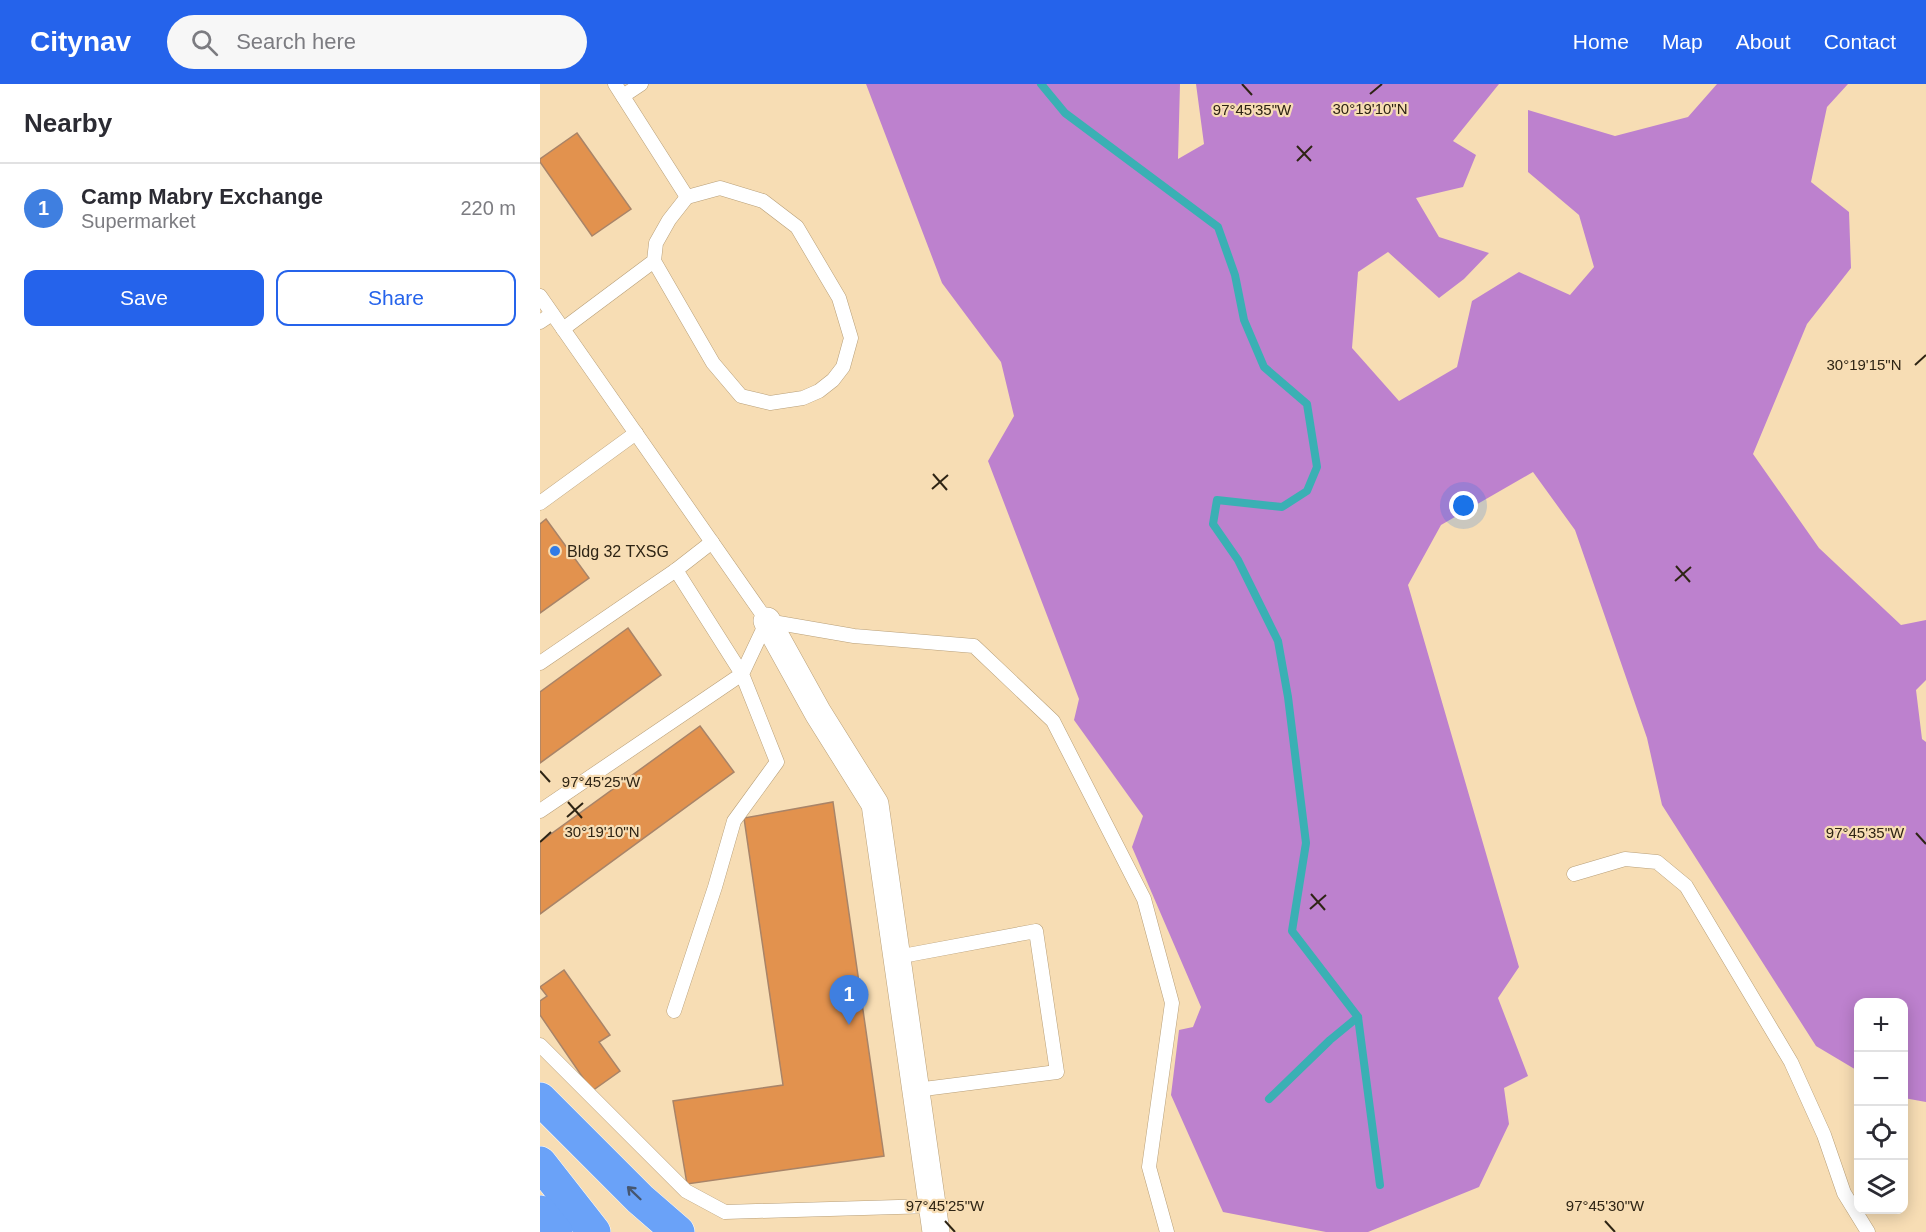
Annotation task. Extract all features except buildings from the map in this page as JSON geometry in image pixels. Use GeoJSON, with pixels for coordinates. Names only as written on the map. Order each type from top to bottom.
{"type":"FeatureCollection","features":[{"type":"Feature","properties":{"kind":"highway"},"geometry":{"type":"LineString","coordinates":[[540,1099],[640,1199],[678,1232]]}},
{"type":"Feature","properties":{"kind":"highway"},"geometry":{"type":"LineString","coordinates":[[540,1163],[594,1232]]}},
{"type":"Feature","properties":{"kind":"highway"},"geometry":{"type":"LineString","coordinates":[[540,1212],[556,1232]]}},
{"type":"Feature","properties":{"kind":"street"},"geometry":{"type":"LineString","coordinates":[[767,621],[818,713],[875,804],[936,1232]]}},
{"type":"Feature","properties":{"kind":"lane"},"geometry":{"type":"LineString","coordinates":[[615,84],[687,197]]}},
{"type":"Feature","properties":{"kind":"lane"},"geometry":{"type":"LineString","coordinates":[[623,96],[641,84]]}},
{"type":"Feature","properties":{"kind":"lane"},"geometry":{"type":"LineString","coordinates":[[720,188],[763,201],[797,227],[839,298],[851,338],[843,367],[833,380],[819,391],[803,398],[770,403],[741,396],[713,363],[654,261],[656,243],[669,220],[687,197],[720,188]]}},
{"type":"Feature","properties":{"kind":"lane"},"geometry":{"type":"LineString","coordinates":[[563,329],[654,261]]}},
{"type":"Feature","properties":{"kind":"lane"},"geometry":{"type":"LineString","coordinates":[[540,296],[767,621],[854,636],[974,646],[1053,721],[1144,899],[1172,1003],[1149,1167],[1167,1232]]}},
{"type":"Feature","properties":{"kind":"lane"},"geometry":{"type":"LineString","coordinates":[[540,322],[552,314]]}},
{"type":"Feature","properties":{"kind":"lane"},"geometry":{"type":"LineString","coordinates":[[540,503],[636,433]]}},
{"type":"Feature","properties":{"kind":"lane"},"geometry":{"type":"LineString","coordinates":[[540,663],[676,570],[712,542]]}},
{"type":"Feature","properties":{"kind":"lane"},"geometry":{"type":"LineString","coordinates":[[674,1011],[734,821],[777,762],[742,674],[676,570]]}},
{"type":"Feature","properties":{"kind":"lane"},"geometry":{"type":"LineString","coordinates":[[540,811],[742,674],[767,621]]}},
{"type":"Feature","properties":{"kind":"lane"},"geometry":{"type":"LineString","coordinates":[[1574,874],[1625,859],[1657,862],[1686,886],[1791,1062],[1824,1135],[1844,1193],[1868,1232]]}},
{"type":"Feature","properties":{"kind":"lane"},"geometry":{"type":"LineString","coordinates":[[897,957],[1036,931],[1057,1072],[916,1090]]}},
{"type":"Feature","properties":{"kind":"lane"},"geometry":{"type":"LineString","coordinates":[[540,1045],[686,1191],[725,1212],[932,1206]]}},
{"type":"Feature","properties":{"kind":"shaded area"},"geometry":{"type":"Polygon","coordinates":[[[866,84],[1180,84],[1178,159],[1204,144],[1196,84],[1499,84],[1453,141],[1476,155],[1463,187],[1416,198],[1439,237],[1489,253],[1464,279],[1439,298],[1388,252],[1358,272],[1352,348],[1399,401],[1457,367],[1472,301],[1519,272],[1570,295],[1594,267],[1579,215],[1528,172],[1528,110],[1615,136],[1688,117],[1717,84],[1848,84],[1827,107],[1811,182],[1849,212],[1851,268],[1807,324],[1753,454],[1819,548],[1901,625],[1926,620],[1926,680],[1916,690],[1922,739],[1926,742],[1926,1102],[1908,1099],[1908,998],[1854,998],[1854,1069],[1816,1046],[1662,805],[1647,738],[1575,530],[1533,472],[1441,525],[1408,585],[1519,967],[1498,998],[1528,1076],[1504,1088],[1509,1124],[1479,1187],[1368,1232],[1326,1232],[1223,1212],[1171,1095],[1179,1030],[1193,1027],[1201,1007],[1132,847],[1143,816],[1074,720],[1079,699],[988,461],[1014,416],[1001,362],[942,283],[866,84]]]}},
{"type":"Feature","properties":{"kind":"waterway"},"geometry":{"type":"LineString","coordinates":[[1041,84],[1065,113],[1218,227],[1235,275],[1244,320],[1264,367],[1307,404],[1317,467],[1307,491],[1282,507],[1217,500],[1213,524],[1238,560],[1278,641],[1288,697],[1306,843],[1292,931],[1358,1017],[1380,1185]]}},
{"type":"Feature","properties":{"kind":"waterway"},"geometry":{"type":"LineString","coordinates":[[1269,1099],[1330,1040],[1358,1017]]}},
{"type":"Feature","properties":{"kind":"place","name":"Bldg 32 TXSG"},"geometry":{"type":"Point","coordinates":[555,551]}},
{"type":"Feature","properties":{"kind":"place","name":"Camp Mabry Exchange"},"geometry":{"type":"Point","coordinates":[849,1025]}}]}
